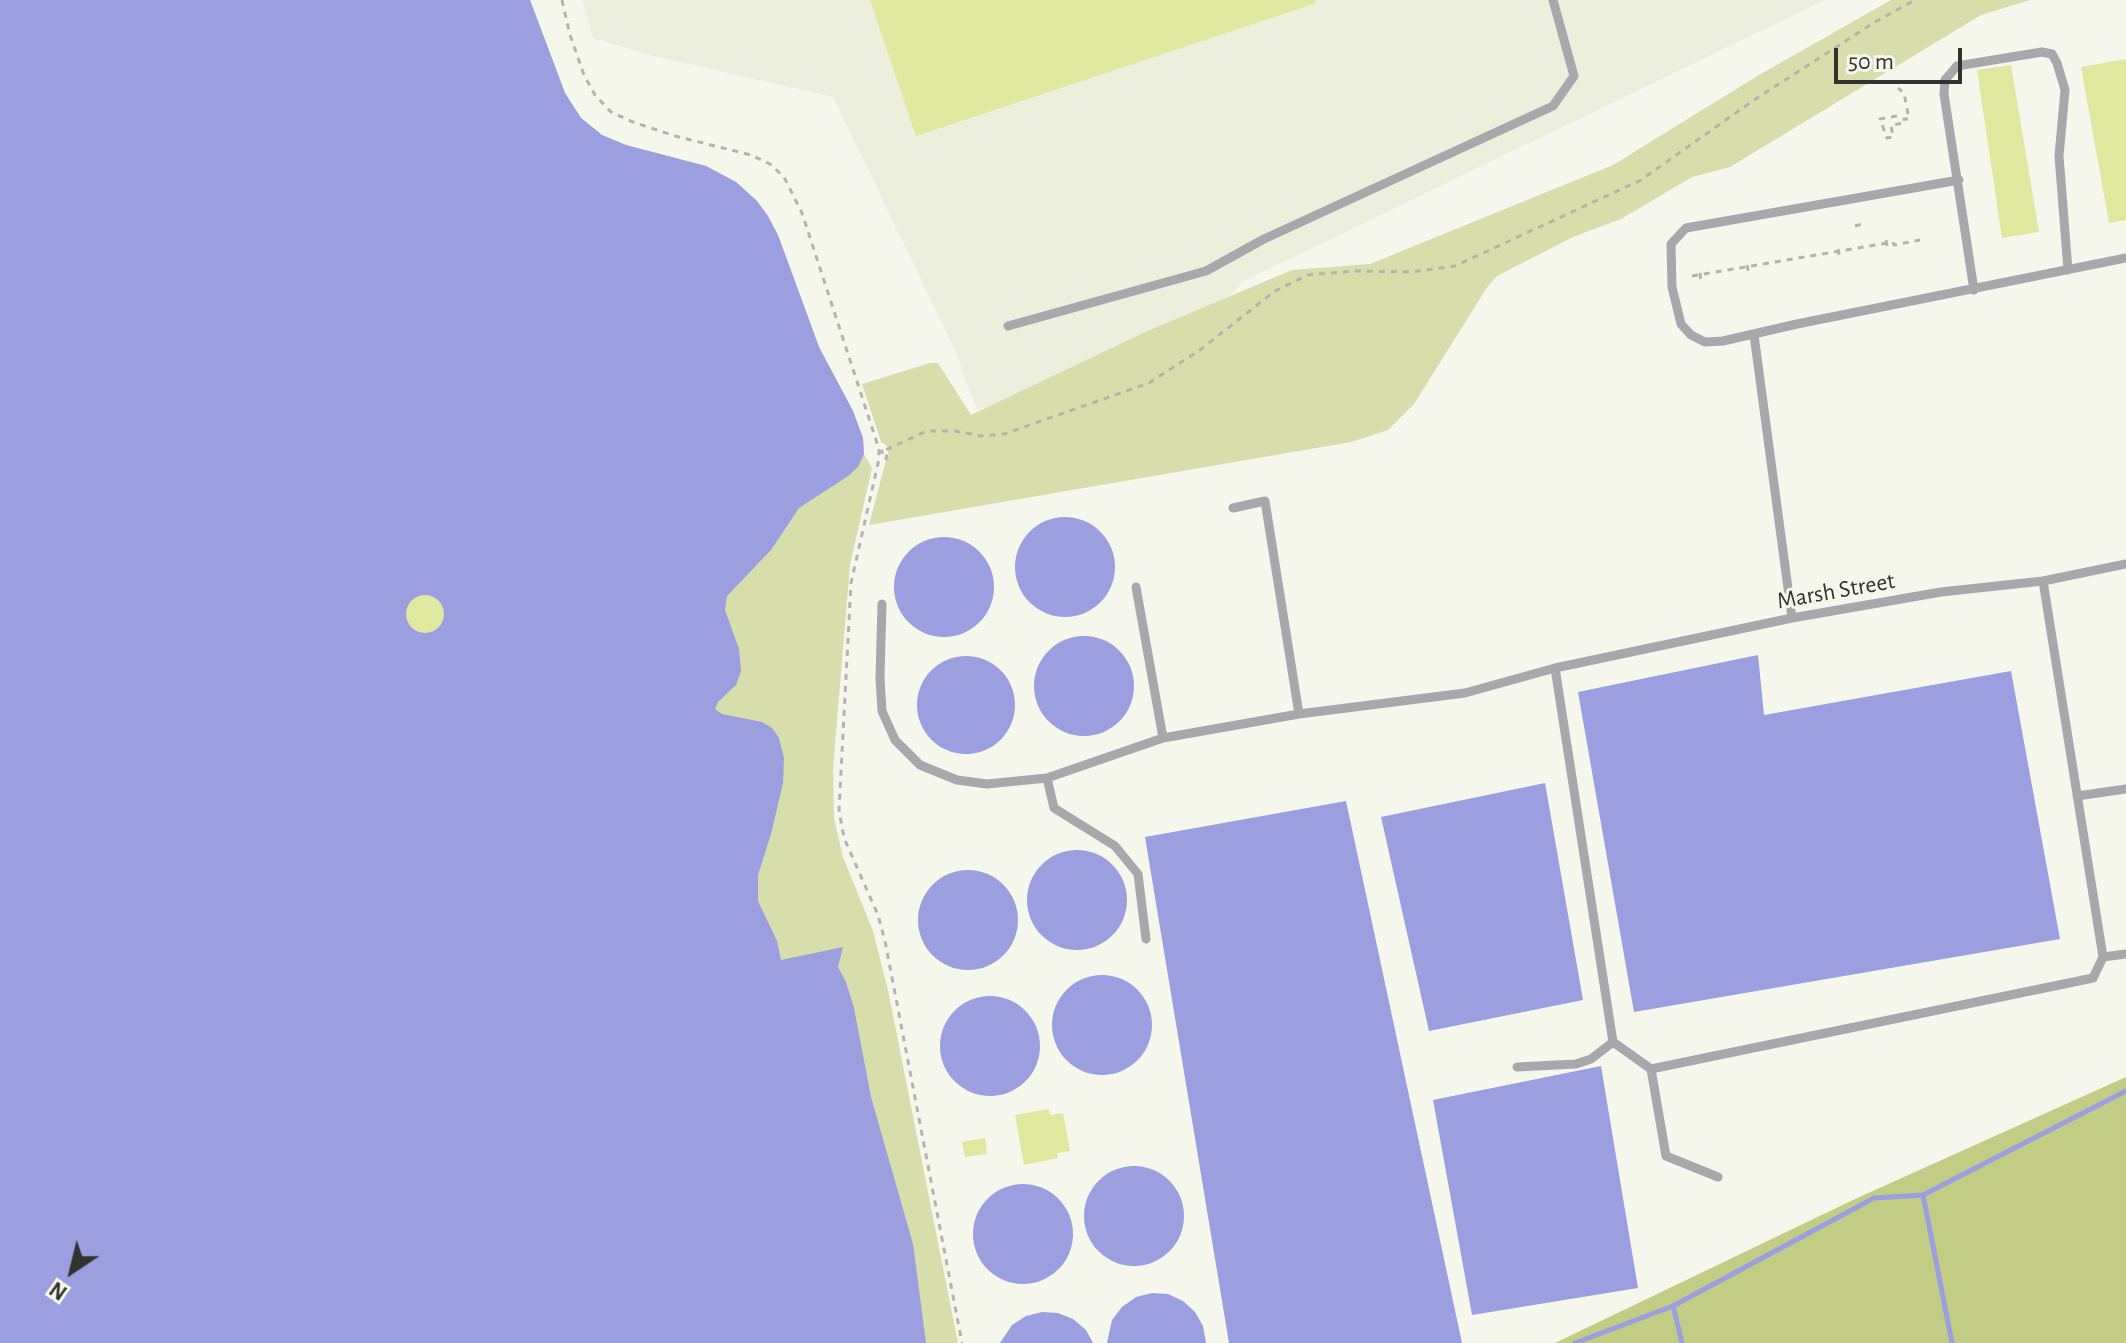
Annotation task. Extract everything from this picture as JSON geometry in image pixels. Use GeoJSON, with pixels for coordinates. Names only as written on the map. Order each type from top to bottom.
{"type":"FeatureCollection","features":[{"type":"Feature","properties":{"kind":"lane"},"geometry":{"type":"LineString","coordinates":[[1008,326],[1206,271],[1264,239],[1553,106],[1574,76],[1553,0]]}},
{"type":"Feature","properties":{"kind":"lane"},"geometry":{"type":"LineString","coordinates":[[1974,290],[1944,94],[1945,80],[1957,66],[2042,52],[2052,54],[2065,90],[2059,156],[2068,270]]}},
{"type":"Feature","properties":{"kind":"lane"},"geometry":{"type":"LineString","coordinates":[[1959,180],[1686,228],[1671,244],[1672,287],[1681,324],[1691,335],[1705,342],[1723,341],[2126,258]]}},
{"type":"Feature","properties":{"kind":"lane"},"geometry":{"type":"LineString","coordinates":[[1754,335],[1792,618]]}},
{"type":"Feature","properties":{"kind":"lane"},"geometry":{"type":"LineString","coordinates":[[1233,508],[1265,501],[1299,714]]}},
{"type":"Feature","properties":{"kind":"lane","name":"Marsh Street"},"geometry":{"type":"LineString","coordinates":[[882,604],[882,711],[895,740],[920,765],[957,780],[987,784],[1047,778],[1163,738],[1299,714],[1465,693],[1555,668],[1792,618],[1941,592],[2043,581],[2126,564]]}},
{"type":"Feature","properties":{"kind":"lane"},"geometry":{"type":"LineString","coordinates":[[1651,1069],[2093,978],[2103,957],[2043,581]]}},
{"type":"Feature","properties":{"kind":"lane"},"geometry":{"type":"LineString","coordinates":[[1136,587],[1163,738]]}},
{"type":"Feature","properties":{"kind":"lane"},"geometry":{"type":"LineString","coordinates":[[1555,668],[1613,1042],[1651,1069],[1666,1156],[1718,1177]]}},
{"type":"Feature","properties":{"kind":"lane"},"geometry":{"type":"LineString","coordinates":[[1047,778],[1054,808],[1115,846],[1138,874],[1146,939]]}},
{"type":"Feature","properties":{"kind":"lane"},"geometry":{"type":"LineString","coordinates":[[2077,796],[2126,789]]}},
{"type":"Feature","properties":{"kind":"lane"},"geometry":{"type":"LineString","coordinates":[[2103,957],[2126,954]]}},
{"type":"Feature","properties":{"kind":"lane"},"geometry":{"type":"LineString","coordinates":[[1517,1067],[1576,1064],[1591,1059],[1613,1042]]}},
{"type":"Feature","properties":{"kind":"path"},"geometry":{"type":"LineString","coordinates":[[562,0],[584,75],[595,95],[611,112],[675,136],[751,155],[770,164],[784,177],[802,213],[879,452],[851,583],[839,810],[844,838],[878,915],[885,941],[962,1343]]}},
{"type":"Feature","properties":{"kind":"path"},"geometry":{"type":"LineString","coordinates":[[879,452],[882,451],[885,457],[885,450],[927,431],[955,431],[982,436],[1004,434],[1149,383],[1200,350],[1275,291],[1308,275],[1355,271],[1412,272],[1455,266],[1547,226],[1641,180],[1754,100],[1875,22],[1915,0]]}},
{"type":"Feature","properties":{"kind":"path"},"geometry":{"type":"LineString","coordinates":[[1897,116],[1880,119],[1887,138],[1893,137],[1891,125],[1905,123],[1904,119],[1909,119],[1904,93],[1898,88]]}},
{"type":"Feature","properties":{"kind":"path"},"geometry":{"type":"LineString","coordinates":[[1855,226],[1863,224]]}},
{"type":"Feature","properties":{"kind":"path"},"geometry":{"type":"LineString","coordinates":[[1692,276],[1886,241],[1894,245],[1920,240]]}},
{"type":"Feature","properties":{"kind":"path"},"geometry":{"type":"LineString","coordinates":[[1886,241],[1888,251]]}},
{"type":"Feature","properties":{"kind":"path"},"geometry":{"type":"LineString","coordinates":[[1838,250],[1840,259]]}},
{"type":"Feature","properties":{"kind":"path"},"geometry":{"type":"LineString","coordinates":[[1747,266],[1749,275]]}},
{"type":"Feature","properties":{"kind":"path"},"geometry":{"type":"LineString","coordinates":[[1700,274],[1701,283]]}},
{"type":"Feature","properties":{"kind":"shaded area"},"geometry":{"type":"Polygon","coordinates":[[[582,0],[1825,0],[1244,281],[1173,351],[977,410],[953,346],[833,97],[649,55],[593,38],[582,0]]]}},
{"type":"Feature","properties":{"kind":"green space"},"geometry":{"type":"Polygon","coordinates":[[[530,0],[565,93],[581,118],[602,135],[626,145],[706,166],[736,182],[757,201],[778,235],[819,347],[853,411],[863,438],[864,454],[872,468],[850,565],[833,769],[834,818],[843,857],[873,931],[888,990],[958,1343],[794,1343],[530,0]]]}},
{"type":"Feature","properties":{"kind":"green space"},"geometry":{"type":"Polygon","coordinates":[[[1891,0],[2030,0],[1981,15],[1730,167],[1692,177],[1621,219],[1573,237],[1497,276],[1414,404],[1388,430],[1351,442],[869,525],[889,458],[862,384],[938,363],[971,415],[1143,333],[1292,270],[1370,264],[1613,165],[1759,75],[1891,0]]]}},
{"type":"Feature","properties":{"kind":"green space"},"geometry":{"type":"Polygon","coordinates":[[[2126,1077],[2126,1343],[1555,1343],[1855,1199],[2126,1077]]]}},
{"type":"Feature","properties":{"kind":"water"},"geometry":{"type":"Polygon","coordinates":[[[0,0],[530,0],[565,93],[581,118],[602,135],[626,145],[706,166],[736,182],[768,216],[778,235],[819,347],[853,411],[863,438],[864,454],[858,467],[848,476],[799,508],[771,550],[727,596],[725,610],[739,649],[741,671],[736,685],[715,709],[722,714],[762,722],[772,728],[779,738],[784,758],[783,783],[758,875],[758,901],[777,941],[781,960],[843,947],[838,967],[854,1008],[871,1097],[913,1244],[926,1343],[0,1343],[0,0]]]}},
{"type":"Feature","properties":{"kind":"water"},"geometry":{"type":"Polygon","coordinates":[[[1065,517],[1084,521],[1100,532],[1111,548],[1115,567],[1111,586],[1100,602],[1084,613],[1065,617],[1046,613],[1030,602],[1019,586],[1015,567],[1019,548],[1030,532],[1046,521],[1065,517]]]}},
{"type":"Feature","properties":{"kind":"water"},"geometry":{"type":"Polygon","coordinates":[[[944,537],[963,541],[979,552],[990,568],[994,587],[990,606],[979,622],[963,633],[944,637],[925,633],[909,622],[898,606],[894,587],[898,568],[909,552],[925,541],[944,537]]]}},
{"type":"Feature","properties":{"kind":"water"},"geometry":{"type":"Polygon","coordinates":[[[1084,636],[1103,640],[1119,651],[1130,667],[1134,686],[1130,705],[1119,721],[1103,732],[1084,736],[1065,732],[1049,721],[1038,705],[1034,686],[1038,667],[1049,651],[1065,640],[1084,636]]]}},
{"type":"Feature","properties":{"kind":"water"},"geometry":{"type":"Polygon","coordinates":[[[1758,655],[1764,715],[2011,671],[2060,939],[1634,1012],[1578,692],[1758,655]]]}},
{"type":"Feature","properties":{"kind":"water"},"geometry":{"type":"Polygon","coordinates":[[[956,656],[976,656],[1001,670],[1012,686],[1015,705],[1012,724],[1001,740],[976,754],[956,754],[939,746],[925,732],[917,715],[917,695],[925,678],[939,664],[956,656]]]}},
{"type":"Feature","properties":{"kind":"water"},"geometry":{"type":"Polygon","coordinates":[[[1545,783],[1583,1000],[1429,1031],[1381,817],[1545,783]]]}},
{"type":"Feature","properties":{"kind":"water"},"geometry":{"type":"Polygon","coordinates":[[[1346,801],[1462,1343],[1229,1343],[1145,837],[1346,801]]]}},
{"type":"Feature","properties":{"kind":"water"},"geometry":{"type":"Polygon","coordinates":[[[1077,850],[1096,854],[1112,865],[1123,881],[1127,900],[1123,919],[1112,935],[1096,946],[1077,950],[1058,946],[1042,935],[1031,919],[1027,900],[1031,881],[1042,865],[1058,854],[1077,850]]]}},
{"type":"Feature","properties":{"kind":"water"},"geometry":{"type":"Polygon","coordinates":[[[968,870],[987,874],[1003,885],[1014,901],[1018,920],[1014,939],[1003,955],[987,966],[968,970],[949,966],[933,955],[922,939],[918,920],[922,901],[933,885],[949,874],[968,870]]]}},
{"type":"Feature","properties":{"kind":"water"},"geometry":{"type":"Polygon","coordinates":[[[1102,975],[1121,979],[1137,990],[1148,1006],[1152,1025],[1148,1044],[1137,1060],[1121,1071],[1102,1075],[1083,1071],[1067,1060],[1056,1044],[1052,1025],[1056,1006],[1067,990],[1083,979],[1102,975]]]}},
{"type":"Feature","properties":{"kind":"water"},"geometry":{"type":"Polygon","coordinates":[[[990,996],[1009,1000],[1025,1011],[1036,1027],[1040,1046],[1036,1065],[1025,1081],[1009,1092],[990,1096],[971,1092],[955,1081],[944,1065],[940,1046],[944,1027],[955,1011],[971,1000],[990,996]]]}},
{"type":"Feature","properties":{"kind":"water"},"geometry":{"type":"Polygon","coordinates":[[[1601,1066],[1638,1288],[1472,1315],[1433,1100],[1601,1066]]]}},
{"type":"Feature","properties":{"kind":"water"},"geometry":{"type":"Polygon","coordinates":[[[1134,1166],[1153,1170],[1169,1181],[1180,1197],[1184,1216],[1180,1235],[1169,1251],[1153,1262],[1134,1266],[1115,1262],[1099,1251],[1088,1235],[1084,1216],[1088,1197],[1099,1181],[1115,1170],[1134,1166]]]}},
{"type":"Feature","properties":{"kind":"water"},"geometry":{"type":"Polygon","coordinates":[[[1023,1184],[1042,1188],[1058,1199],[1069,1215],[1073,1234],[1069,1253],[1058,1269],[1042,1280],[1023,1284],[1004,1280],[988,1269],[977,1253],[973,1234],[977,1215],[988,1199],[1004,1188],[1023,1184]]]}},
{"type":"Feature","properties":{"kind":"water"},"geometry":{"type":"Polygon","coordinates":[[[1152,1293],[1168,1294],[1183,1301],[1195,1312],[1203,1326],[1206,1343],[1107,1343],[1112,1320],[1122,1307],[1136,1297],[1152,1293]]]}},
{"type":"Feature","properties":{"kind":"water"},"geometry":{"type":"Polygon","coordinates":[[[1042,1312],[1058,1313],[1073,1319],[1086,1330],[1093,1343],[1000,1343],[1012,1325],[1026,1316],[1042,1312]]]}},
{"type":"Feature","properties":{"kind":"building"},"geometry":{"type":"Polygon","coordinates":[[[870,0],[1315,0],[1316,3],[916,136],[870,0]]]}},
{"type":"Feature","properties":{"kind":"building"},"geometry":{"type":"Polygon","coordinates":[[[2126,59],[2126,220],[2109,223],[2081,67],[2126,59]]]}},
{"type":"Feature","properties":{"kind":"building"},"geometry":{"type":"Polygon","coordinates":[[[2011,65],[2039,232],[2002,238],[1977,70],[2011,65]]]}},
{"type":"Feature","properties":{"kind":"building"},"geometry":{"type":"Polygon","coordinates":[[[425,595],[439,600],[444,614],[439,628],[425,633],[411,628],[406,614],[411,600],[425,595]]]}},
{"type":"Feature","properties":{"kind":"building"},"geometry":{"type":"Polygon","coordinates":[[[1049,1109],[1050,1115],[1063,1113],[1070,1151],[1057,1153],[1058,1158],[1024,1165],[1015,1115],[1049,1109]]]}},
{"type":"Feature","properties":{"kind":"building"},"geometry":{"type":"Polygon","coordinates":[[[985,1138],[987,1154],[965,1157],[962,1142],[985,1138]]]}},
{"type":"Feature","properties":{"kind":"waterway"},"geometry":{"type":"LineString","coordinates":[[1575,1343],[1673,1306],[1874,1198],[1923,1195],[2126,1091]]}},
{"type":"Feature","properties":{"kind":"waterway"},"geometry":{"type":"LineString","coordinates":[[1923,1195],[1952,1343]]}},
{"type":"Feature","properties":{"kind":"waterway"},"geometry":{"type":"LineString","coordinates":[[1673,1306],[1682,1343]]}}]}
